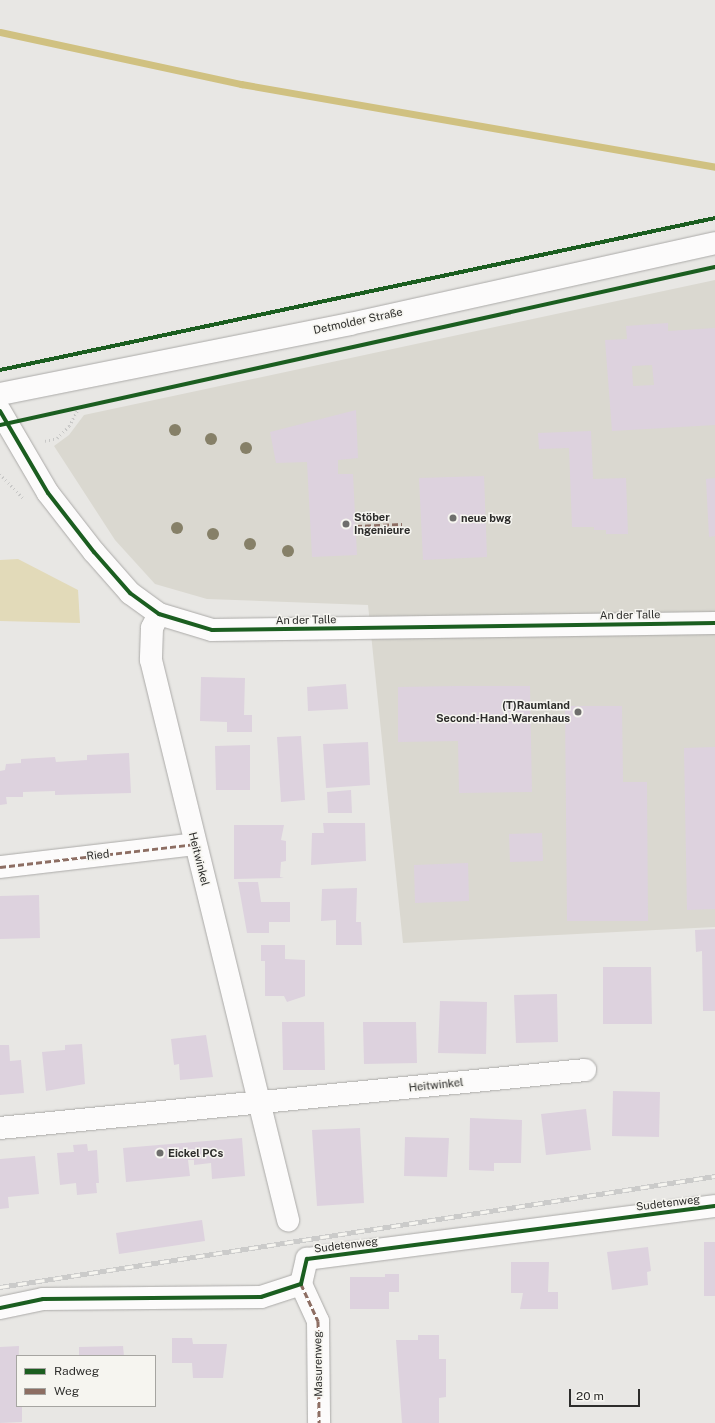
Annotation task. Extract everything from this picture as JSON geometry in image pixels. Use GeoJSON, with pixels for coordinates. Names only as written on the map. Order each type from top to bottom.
{"type":"FeatureCollection","features":[{"type":"Feature","properties":{"kind":"street","name":"Detmolder Straße"},"geometry":{"type":"LineString","coordinates":[[0,394],[350,324],[715,243]]}},
{"type":"Feature","properties":{"kind":"street","name":"An der Talle"},"geometry":{"type":"LineString","coordinates":[[0,411],[21,448],[94,552],[130,593],[159,614],[212,630],[715,623]]}},
{"type":"Feature","properties":{"kind":"street","name":"Heitwinkel"},"geometry":{"type":"LineString","coordinates":[[159,614],[152,628],[151,660],[195,844],[262,1103],[288,1220]]}},
{"type":"Feature","properties":{"kind":"street","name":"Ried"},"geometry":{"type":"LineString","coordinates":[[0,867],[195,844]]}},
{"type":"Feature","properties":{"kind":"street","name":"Heitwinkel"},"geometry":{"type":"LineString","coordinates":[[0,1128],[585,1070]]}},
{"type":"Feature","properties":{"kind":"street","name":"Sudetenweg"},"geometry":{"type":"LineString","coordinates":[[301,1284],[307,1259],[715,1206]]}},
{"type":"Feature","properties":{"kind":"street"},"geometry":{"type":"LineString","coordinates":[[0,1308],[43,1299],[261,1298],[301,1284]]}},
{"type":"Feature","properties":{"kind":"street","name":"Masurenweg"},"geometry":{"type":"LineString","coordinates":[[301,1284],[318,1321],[319,1423]]}},
{"type":"Feature","properties":{"kind":"path"},"geometry":{"type":"LineString","coordinates":[[21,448],[57,438],[69,426],[79,407]]}},
{"type":"Feature","properties":{"kind":"shaded area"},"geometry":{"type":"Polygon","coordinates":[[[715,280],[715,927],[403,943],[368,605],[207,599],[155,584],[115,540],[54,446],[69,435],[84,415],[715,280]]]}},
{"type":"Feature","properties":{"kind":"shaded area"},"geometry":{"type":"Polygon","coordinates":[[[18,559],[78,590],[80,623],[0,621],[0,560],[18,559]]]}},
{"type":"Feature","properties":{"kind":"building"},"geometry":{"type":"Polygon","coordinates":[[[668,323],[668,331],[715,328],[715,425],[612,431],[605,340],[627,339],[626,326],[668,323]],[[652,365],[632,366],[633,386],[654,385],[652,365]]]}},
{"type":"Feature","properties":{"kind":"building"},"geometry":{"type":"Polygon","coordinates":[[[356,410],[358,458],[338,460],[338,474],[353,474],[357,555],[312,557],[307,462],[276,463],[270,432],[356,410]]]}},
{"type":"Feature","properties":{"kind":"building"},"geometry":{"type":"Polygon","coordinates":[[[591,431],[593,479],[626,478],[628,534],[606,534],[606,530],[594,530],[594,527],[572,527],[569,448],[539,449],[538,433],[591,431]]]}},
{"type":"Feature","properties":{"kind":"building","name":"neue bwg"},"geometry":{"type":"Polygon","coordinates":[[[484,476],[487,557],[423,560],[419,478],[484,476]]]}},
{"type":"Feature","properties":{"kind":"building"},"geometry":{"type":"Polygon","coordinates":[[[715,478],[715,536],[709,537],[706,479],[715,478]]]}},
{"type":"Feature","properties":{"kind":"building"},"geometry":{"type":"Polygon","coordinates":[[[201,677],[245,678],[244,715],[252,715],[252,732],[227,732],[227,722],[200,721],[201,677]]]}},
{"type":"Feature","properties":{"kind":"building"},"geometry":{"type":"Polygon","coordinates":[[[346,684],[348,709],[308,711],[307,687],[346,684]]]}},
{"type":"Feature","properties":{"kind":"building"},"geometry":{"type":"Polygon","coordinates":[[[530,686],[532,792],[459,793],[458,741],[398,742],[398,687],[530,686]]]}},
{"type":"Feature","properties":{"kind":"building"},"geometry":{"type":"Polygon","coordinates":[[[565,706],[622,706],[623,782],[647,782],[648,921],[567,921],[565,706]]]}},
{"type":"Feature","properties":{"kind":"building"},"geometry":{"type":"Polygon","coordinates":[[[301,736],[305,800],[281,802],[277,737],[301,736]]]}},
{"type":"Feature","properties":{"kind":"building"},"geometry":{"type":"Polygon","coordinates":[[[368,742],[370,785],[326,788],[323,744],[368,742]]]}},
{"type":"Feature","properties":{"kind":"building"},"geometry":{"type":"Polygon","coordinates":[[[250,745],[250,790],[216,790],[215,746],[250,745]]]}},
{"type":"Feature","properties":{"kind":"building"},"geometry":{"type":"Polygon","coordinates":[[[715,747],[715,909],[687,910],[684,748],[715,747]]]}},
{"type":"Feature","properties":{"kind":"building"},"geometry":{"type":"Polygon","coordinates":[[[129,753],[131,793],[55,795],[55,791],[23,792],[23,797],[6,797],[7,804],[0,805],[0,771],[5,770],[6,764],[21,763],[21,759],[55,757],[56,762],[87,760],[87,755],[129,753]]]}},
{"type":"Feature","properties":{"kind":"building"},"geometry":{"type":"Polygon","coordinates":[[[351,790],[352,813],[328,813],[327,792],[351,790]]]}},
{"type":"Feature","properties":{"kind":"building"},"geometry":{"type":"Polygon","coordinates":[[[323,823],[365,823],[366,861],[311,865],[312,833],[324,833],[323,823]]]}},
{"type":"Feature","properties":{"kind":"building"},"geometry":{"type":"Polygon","coordinates":[[[234,825],[284,825],[281,840],[286,841],[286,861],[281,862],[280,877],[284,878],[234,879],[234,825]]]}},
{"type":"Feature","properties":{"kind":"building"},"geometry":{"type":"Polygon","coordinates":[[[542,833],[543,861],[510,862],[509,834],[542,833]]]}},
{"type":"Feature","properties":{"kind":"building"},"geometry":{"type":"Polygon","coordinates":[[[468,863],[469,901],[415,903],[414,865],[468,863]]]}},
{"type":"Feature","properties":{"kind":"building"},"geometry":{"type":"Polygon","coordinates":[[[238,882],[258,882],[261,902],[290,902],[290,922],[269,922],[269,933],[247,933],[238,882]]]}},
{"type":"Feature","properties":{"kind":"building"},"geometry":{"type":"Polygon","coordinates":[[[357,888],[356,922],[361,922],[362,945],[336,945],[336,920],[321,921],[322,889],[357,888]]]}},
{"type":"Feature","properties":{"kind":"building"},"geometry":{"type":"Polygon","coordinates":[[[39,895],[40,938],[0,939],[0,896],[39,895]]]}},
{"type":"Feature","properties":{"kind":"building"},"geometry":{"type":"Polygon","coordinates":[[[715,929],[715,1011],[703,1011],[702,951],[696,952],[695,930],[715,929]]]}},
{"type":"Feature","properties":{"kind":"building"},"geometry":{"type":"Polygon","coordinates":[[[261,945],[285,945],[285,959],[305,960],[305,996],[287,1002],[284,996],[265,996],[265,961],[261,961],[261,945]]]}},
{"type":"Feature","properties":{"kind":"building"},"geometry":{"type":"Polygon","coordinates":[[[603,967],[651,967],[652,1024],[603,1024],[603,967]]]}},
{"type":"Feature","properties":{"kind":"building"},"geometry":{"type":"Polygon","coordinates":[[[557,994],[558,1042],[516,1043],[514,995],[557,994]]]}},
{"type":"Feature","properties":{"kind":"building"},"geometry":{"type":"Polygon","coordinates":[[[440,1001],[487,1002],[486,1054],[438,1053],[440,1001]]]}},
{"type":"Feature","properties":{"kind":"building"},"geometry":{"type":"Polygon","coordinates":[[[282,1022],[324,1022],[325,1070],[283,1070],[282,1022]]]}},
{"type":"Feature","properties":{"kind":"building"},"geometry":{"type":"Polygon","coordinates":[[[363,1022],[416,1022],[417,1063],[364,1064],[363,1022]]]}},
{"type":"Feature","properties":{"kind":"building"},"geometry":{"type":"Polygon","coordinates":[[[206,1035],[213,1077],[180,1080],[179,1064],[174,1065],[171,1039],[206,1035]]]}},
{"type":"Feature","properties":{"kind":"building"},"geometry":{"type":"Polygon","coordinates":[[[82,1044],[85,1084],[46,1091],[42,1052],[65,1050],[65,1045],[82,1044]]]}},
{"type":"Feature","properties":{"kind":"building"},"geometry":{"type":"Polygon","coordinates":[[[0,1045],[9,1045],[10,1061],[21,1060],[24,1093],[0,1095],[0,1045]]]}},
{"type":"Feature","properties":{"kind":"building"},"geometry":{"type":"Polygon","coordinates":[[[613,1091],[660,1092],[659,1137],[612,1136],[613,1091]]]}},
{"type":"Feature","properties":{"kind":"building"},"geometry":{"type":"Polygon","coordinates":[[[586,1109],[591,1150],[546,1155],[541,1114],[586,1109]]]}},
{"type":"Feature","properties":{"kind":"building"},"geometry":{"type":"Polygon","coordinates":[[[470,1118],[522,1120],[521,1163],[494,1163],[494,1171],[469,1170],[470,1118]]]}},
{"type":"Feature","properties":{"kind":"building"},"geometry":{"type":"Polygon","coordinates":[[[360,1128],[364,1203],[317,1206],[312,1130],[360,1128]]]}},
{"type":"Feature","properties":{"kind":"building"},"geometry":{"type":"Polygon","coordinates":[[[405,1137],[449,1138],[447,1177],[404,1176],[405,1137]]]}},
{"type":"Feature","properties":{"kind":"building"},"geometry":{"type":"Polygon","coordinates":[[[242,1138],[245,1176],[212,1179],[211,1163],[194,1165],[194,1160],[188,1160],[190,1176],[126,1182],[123,1148],[242,1138]]]}},
{"type":"Feature","properties":{"kind":"building"},"geometry":{"type":"Polygon","coordinates":[[[87,1144],[88,1151],[97,1150],[99,1183],[96,1183],[97,1193],[77,1195],[76,1183],[60,1185],[57,1153],[74,1152],[73,1145],[87,1144]]]}},
{"type":"Feature","properties":{"kind":"building"},"geometry":{"type":"Polygon","coordinates":[[[35,1156],[39,1194],[8,1197],[9,1208],[0,1209],[0,1159],[35,1156]]]}},
{"type":"Feature","properties":{"kind":"building"},"geometry":{"type":"Polygon","coordinates":[[[202,1220],[205,1241],[119,1254],[116,1233],[202,1220]]]}},
{"type":"Feature","properties":{"kind":"building"},"geometry":{"type":"Polygon","coordinates":[[[704,1242],[715,1242],[715,1296],[704,1296],[704,1242]]]}},
{"type":"Feature","properties":{"kind":"building"},"geometry":{"type":"Polygon","coordinates":[[[648,1247],[651,1271],[647,1272],[648,1285],[612,1290],[607,1252],[648,1247]]]}},
{"type":"Feature","properties":{"kind":"building"},"geometry":{"type":"Polygon","coordinates":[[[511,1262],[549,1262],[548,1292],[558,1292],[558,1309],[520,1309],[523,1293],[511,1293],[511,1262]]]}},
{"type":"Feature","properties":{"kind":"building"},"geometry":{"type":"Polygon","coordinates":[[[385,1274],[399,1274],[399,1292],[389,1292],[389,1309],[350,1309],[350,1277],[385,1277],[385,1274]]]}},
{"type":"Feature","properties":{"kind":"building"},"geometry":{"type":"Polygon","coordinates":[[[418,1335],[439,1335],[439,1359],[446,1359],[446,1397],[439,1398],[439,1423],[402,1423],[396,1340],[418,1340],[418,1335]]]}},
{"type":"Feature","properties":{"kind":"building"},"geometry":{"type":"Polygon","coordinates":[[[172,1338],[192,1338],[193,1344],[227,1344],[223,1378],[193,1378],[192,1363],[172,1363],[172,1338]]]}},
{"type":"Feature","properties":{"kind":"building"},"geometry":{"type":"Polygon","coordinates":[[[19,1346],[19,1355],[16,1355],[16,1407],[22,1407],[22,1422],[0,1423],[0,1347],[19,1346]]]}},
{"type":"Feature","properties":{"kind":"building"},"geometry":{"type":"Polygon","coordinates":[[[123,1346],[124,1355],[79,1355],[79,1347],[123,1346]]]}},
{"type":"Feature","properties":{"kind":"waterway"},"geometry":{"type":"LineString","coordinates":[[0,32],[241,84],[715,167]]}},
{"type":"Feature","properties":{"kind":"railway"},"geometry":{"type":"LineString","coordinates":[[0,1287],[715,1176]]}},
{"type":"Feature","properties":{"kind":"marked path"},"geometry":{"type":"LineString","coordinates":[[356,526],[402,524]]}},
{"type":"Feature","properties":{"kind":"marked path"},"geometry":{"type":"LineString","coordinates":[[0,867],[195,844]]}},
{"type":"Feature","properties":{"kind":"marked path"},"geometry":{"type":"LineString","coordinates":[[301,1284],[318,1321],[319,1423]]}},
{"type":"Feature","properties":{"kind":"cycle path"},"geometry":{"type":"LineString","coordinates":[[0,370],[715,218]]}},
{"type":"Feature","properties":{"kind":"cycle path"},"geometry":{"type":"LineString","coordinates":[[0,425],[715,267]]}},
{"type":"Feature","properties":{"kind":"cycle path"},"geometry":{"type":"LineString","coordinates":[[0,411],[48,493],[94,552],[130,593],[159,614],[212,630],[715,623]]}},
{"type":"Feature","properties":{"kind":"cycle path"},"geometry":{"type":"LineString","coordinates":[[0,1308],[43,1299],[261,1297],[301,1284],[307,1259],[715,1206]]}},
{"type":"Feature","properties":{"kind":"place","name":"neue bwg"},"geometry":{"type":"Point","coordinates":[453,518]}},
{"type":"Feature","properties":{"kind":"place","name":"Stöber Ingenieure"},"geometry":{"type":"Point","coordinates":[346,524]}},
{"type":"Feature","properties":{"kind":"place","name":"(T)Raumland Second-Hand-Warenhaus"},"geometry":{"type":"Point","coordinates":[578,712]}},
{"type":"Feature","properties":{"kind":"place","name":"Eickel PCs"},"geometry":{"type":"Point","coordinates":[160,1153]}}]}
